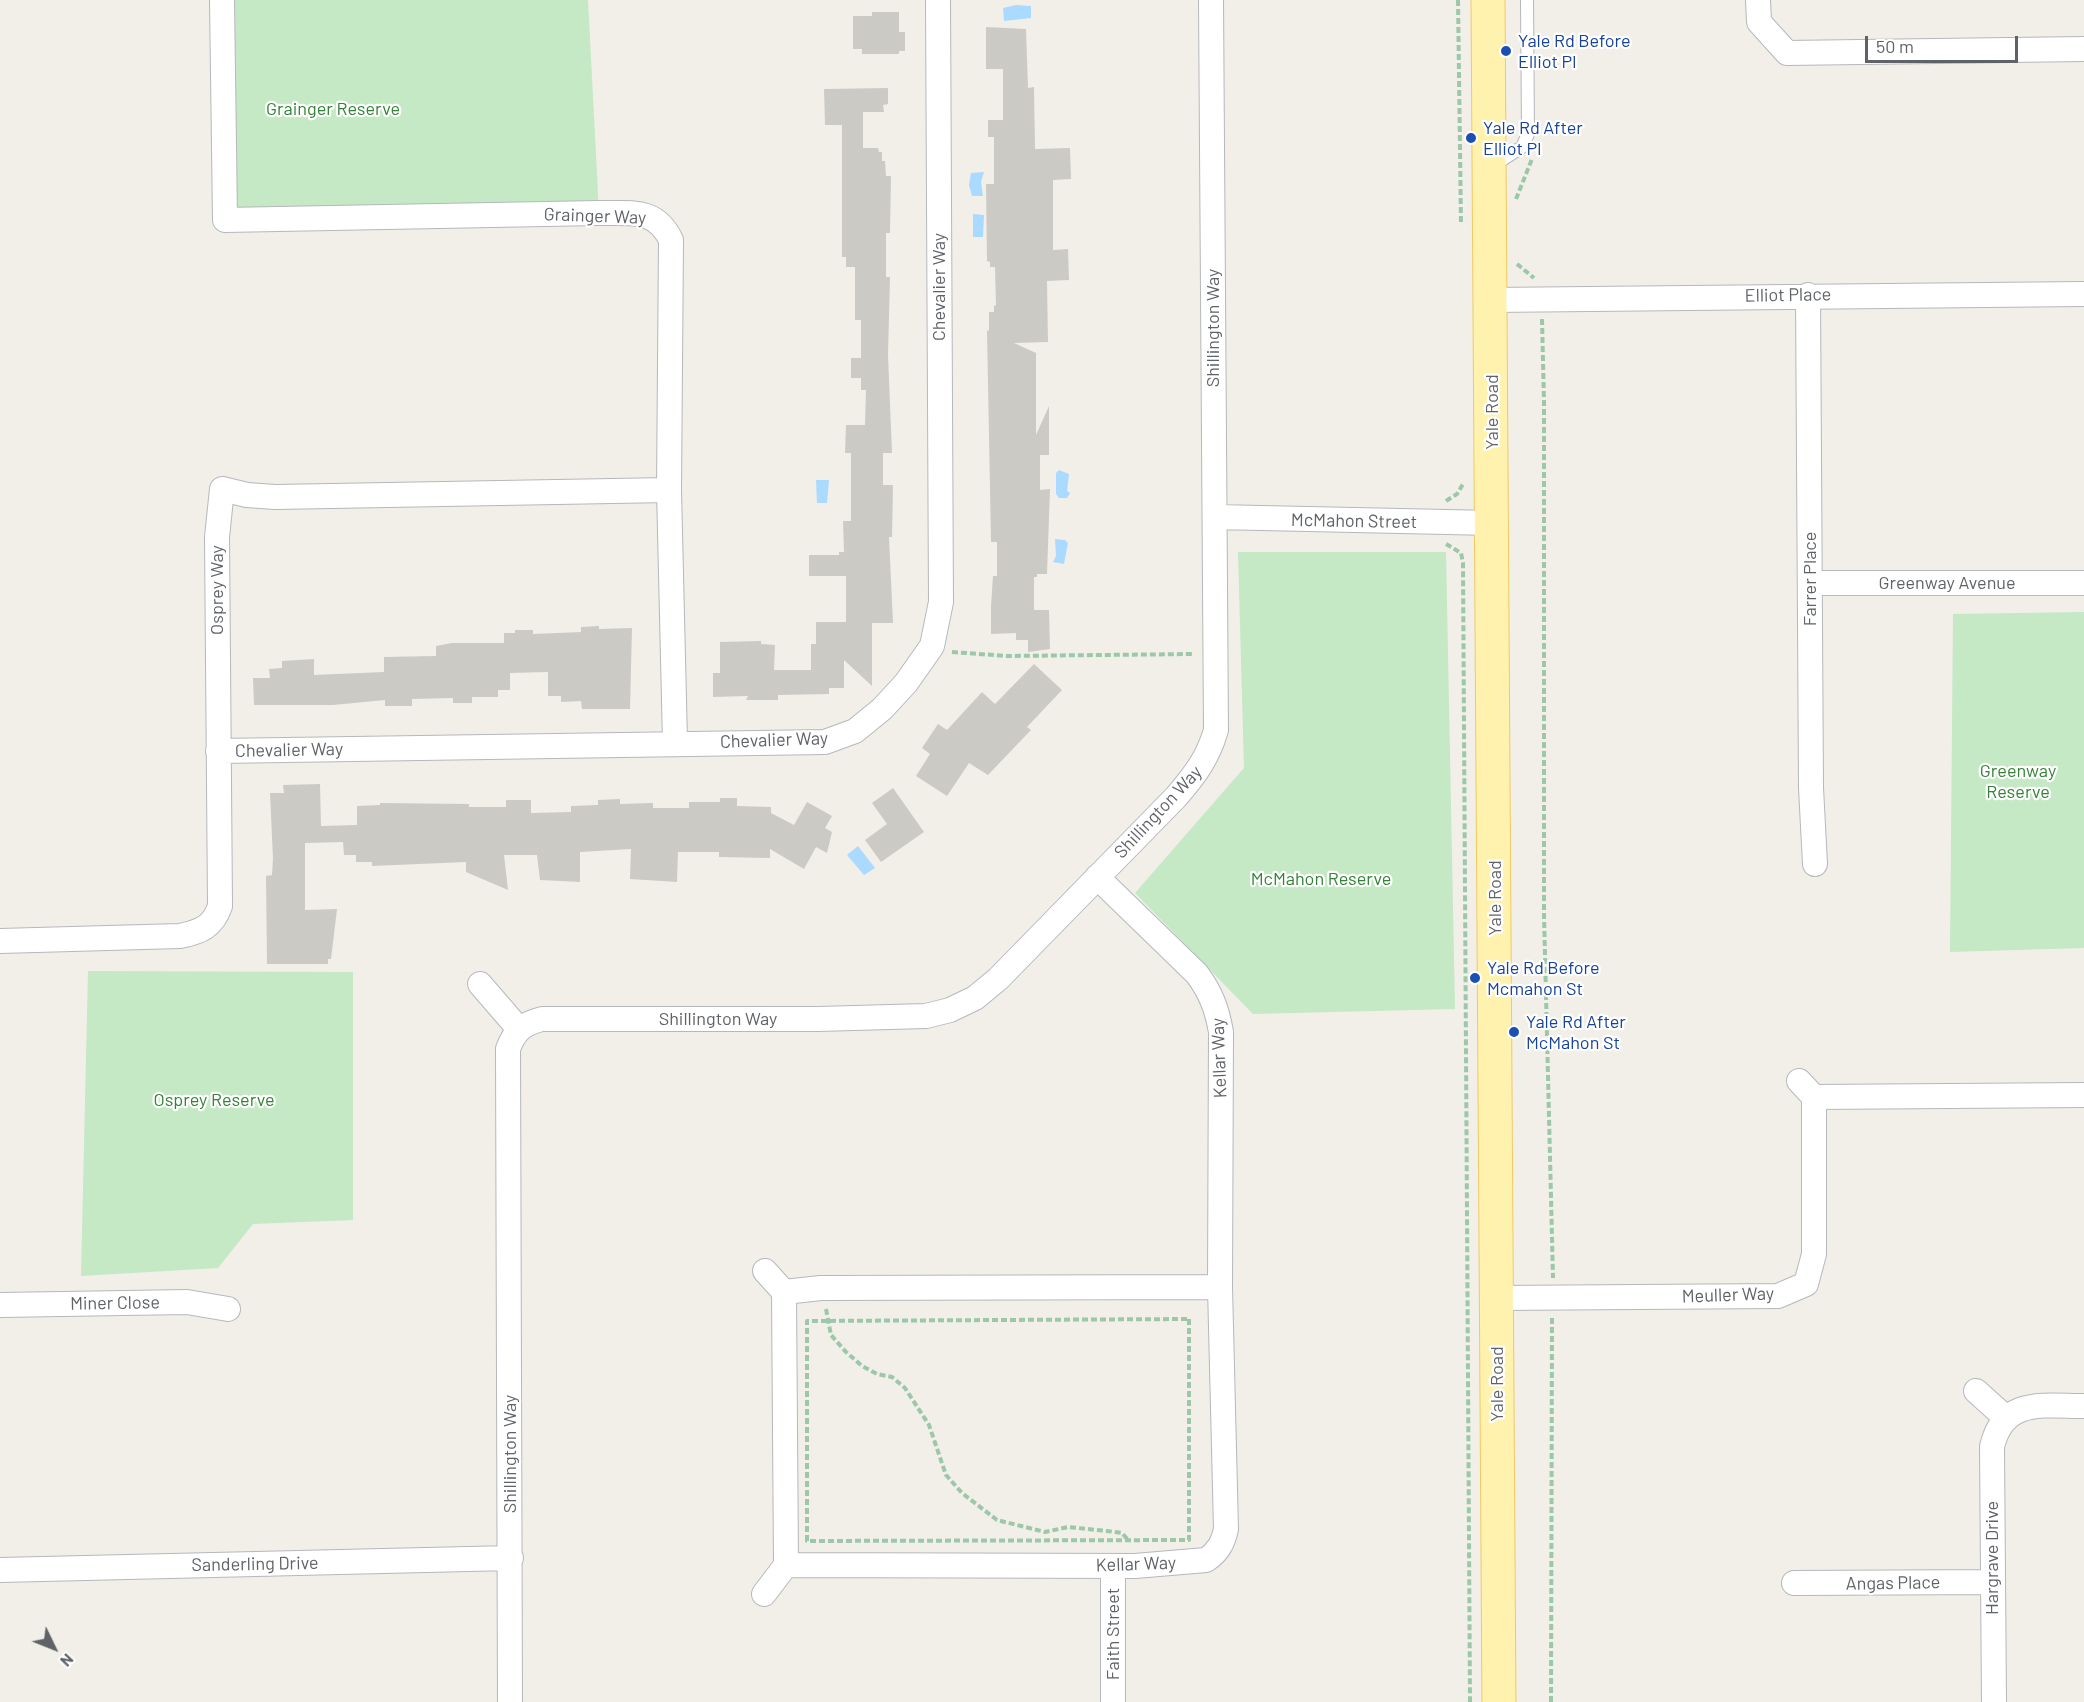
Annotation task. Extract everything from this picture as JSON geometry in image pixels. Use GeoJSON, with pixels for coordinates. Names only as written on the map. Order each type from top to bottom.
{"type":"FeatureCollection","features":[{"type":"Feature","properties":{"kind":"main road","name":"Yale Road"},"geometry":{"type":"LineString","coordinates":[[1488,0],[1491,166],[1499,1702]]}},
{"type":"Feature","properties":{"kind":"street","name":"Grainger Way"},"geometry":{"type":"LineString","coordinates":[[222,0],[225,220],[599,213],[646,214],[666,229],[671,240],[669,490],[675,742]]}},
{"type":"Feature","properties":{"kind":"street","name":"Chevalier Way"},"geometry":{"type":"LineString","coordinates":[[218,751],[675,742],[825,742],[855,731],[882,709],[906,683],[932,646],[941,602],[938,0]]}},
{"type":"Feature","properties":{"kind":"street","name":"Shillington Way"},"geometry":{"type":"LineString","coordinates":[[510,1702],[508,1049],[518,1028],[542,1019],[818,1019],[926,1016],[950,1010],[975,998],[998,979],[1176,797],[1210,753],[1216,730],[1211,0]]}},
{"type":"Feature","properties":{"kind":"street"},"geometry":{"type":"LineString","coordinates":[[1758,0],[1759,22],[1787,52],[2084,49]]}},
{"type":"Feature","properties":{"kind":"street","name":"Elliot Place"},"geometry":{"type":"LineString","coordinates":[[1491,300],[2084,294]]}},
{"type":"Feature","properties":{"kind":"street","name":"Farrer Place"},"geometry":{"type":"LineString","coordinates":[[1808,295],[1811,788],[1815,864]]}},
{"type":"Feature","properties":{"kind":"street","name":"Osprey Way"},"geometry":{"type":"LineString","coordinates":[[0,941],[180,936],[197,933],[208,926],[220,906],[217,537],[222,489],[247,495],[275,497],[669,490]]}},
{"type":"Feature","properties":{"kind":"street","name":"McMahon Street"},"geometry":{"type":"LineString","coordinates":[[1215,518],[1493,523]]}},
{"type":"Feature","properties":{"kind":"street","name":"Greenway Avenue"},"geometry":{"type":"LineString","coordinates":[[1810,583],[2084,583]]}},
{"type":"Feature","properties":{"kind":"street","name":"Kellar Way"},"geometry":{"type":"LineString","coordinates":[[786,1565],[1124,1566],[1206,1560],[1216,1553],[1224,1541],[1226,1528],[1220,1287],[1221,1032],[1217,1010],[1210,991],[1197,974],[1098,877]]}},
{"type":"Feature","properties":{"kind":"street"},"geometry":{"type":"LineString","coordinates":[[480,984],[518,1028]]}},
{"type":"Feature","properties":{"kind":"street","name":"Meuller Way"},"geometry":{"type":"LineString","coordinates":[[1497,1298],[1778,1296],[1806,1284],[1814,1254],[1807,1089],[2084,1095]]}},
{"type":"Feature","properties":{"kind":"street"},"geometry":{"type":"LineString","coordinates":[[764,1594],[786,1565],[784,1292],[765,1271]]}},
{"type":"Feature","properties":{"kind":"street"},"geometry":{"type":"LineString","coordinates":[[784,1292],[821,1288],[1220,1287]]}},
{"type":"Feature","properties":{"kind":"street","name":"Miner Close"},"geometry":{"type":"LineString","coordinates":[[0,1305],[188,1302],[228,1309]]}},
{"type":"Feature","properties":{"kind":"street"},"geometry":{"type":"LineString","coordinates":[[1976,1391],[2006,1419],[2025,1407],[2084,1406]]}},
{"type":"Feature","properties":{"kind":"street","name":"Hargrave Drive"},"geometry":{"type":"LineString","coordinates":[[1994,1702],[1992,1448],[1999,1427],[2006,1419]]}},
{"type":"Feature","properties":{"kind":"street","name":"Sanderling Drive"},"geometry":{"type":"LineString","coordinates":[[0,1570],[511,1558]]}},
{"type":"Feature","properties":{"kind":"street","name":"Faith Street"},"geometry":{"type":"LineString","coordinates":[[1113,1702],[1124,1566]]}},
{"type":"Feature","properties":{"kind":"street","name":"Angas Place"},"geometry":{"type":"LineString","coordinates":[[1794,1583],[1992,1582]]}},
{"type":"Feature","properties":{"kind":"lane"},"geometry":{"type":"LineString","coordinates":[[1491,166],[1522,147],[1528,134],[1527,0]]}},
{"type":"Feature","properties":{"kind":"path"},"geometry":{"type":"LineString","coordinates":[[1458,0],[1461,227]]}},
{"type":"Feature","properties":{"kind":"path"},"geometry":{"type":"LineString","coordinates":[[1541,312],[1544,402],[1544,914],[1552,1297],[1551,1702]]}},
{"type":"Feature","properties":{"kind":"path"},"geometry":{"type":"LineString","coordinates":[[1444,504],[1462,488],[1464,478]]}},
{"type":"Feature","properties":{"kind":"path"},"geometry":{"type":"LineString","coordinates":[[1440,536],[1445,543],[1461,553],[1463,563],[1470,1702]]}},
{"type":"Feature","properties":{"kind":"path"},"geometry":{"type":"LineString","coordinates":[[932,646],[948,652],[1007,656],[1215,654]]}},
{"type":"Feature","properties":{"kind":"path"},"geometry":{"type":"LineString","coordinates":[[821,1288],[831,1335],[854,1359],[877,1374],[892,1377],[906,1388],[929,1425],[946,1475],[962,1493],[997,1520],[1045,1532],[1068,1527],[1122,1533],[1135,1550],[1124,1566]]}},
{"type":"Feature","properties":{"kind":"path"},"geometry":{"type":"LineString","coordinates":[[1189,1319],[1189,1540],[1129,1540],[807,1541],[807,1321],[1189,1319]]}},
{"type":"Feature","properties":{"kind":"green space","name":"Grainger Reserve"},"geometry":{"type":"Polygon","coordinates":[[[222,0],[588,0],[599,213],[225,220],[222,0]]]}},
{"type":"Feature","properties":{"kind":"green space","name":"McMahon Reserve"},"geometry":{"type":"Polygon","coordinates":[[[1238,552],[1446,552],[1455,1009],[1253,1014],[1135,893],[1244,768],[1238,552]]]}},
{"type":"Feature","properties":{"kind":"green space","name":"Greenway Reserve"},"geometry":{"type":"Polygon","coordinates":[[[2084,612],[2084,948],[1950,952],[1953,614],[2084,612]]]}},
{"type":"Feature","properties":{"kind":"green space","name":"Osprey Reserve"},"geometry":{"type":"Polygon","coordinates":[[[88,971],[353,972],[353,1220],[253,1224],[218,1268],[81,1276],[88,971]]]}},
{"type":"Feature","properties":{"kind":"water"},"geometry":{"type":"Polygon","coordinates":[[[1016,5],[1031,6],[1031,18],[1004,21],[1003,8],[1016,5]]]}},
{"type":"Feature","properties":{"kind":"water"},"geometry":{"type":"Polygon","coordinates":[[[984,172],[981,182],[983,196],[972,196],[969,185],[971,173],[984,172]]]}},
{"type":"Feature","properties":{"kind":"water"},"geometry":{"type":"Polygon","coordinates":[[[973,214],[984,215],[983,237],[973,237],[973,214]]]}},
{"type":"Feature","properties":{"kind":"water"},"geometry":{"type":"Polygon","coordinates":[[[1059,470],[1069,474],[1067,491],[1070,493],[1067,498],[1059,498],[1056,494],[1056,473],[1059,470]]]}},
{"type":"Feature","properties":{"kind":"water"},"geometry":{"type":"Polygon","coordinates":[[[816,480],[829,480],[827,503],[817,503],[816,480]]]}},
{"type":"Feature","properties":{"kind":"water"},"geometry":{"type":"Polygon","coordinates":[[[1055,539],[1065,540],[1068,543],[1064,564],[1053,562],[1056,556],[1055,539]]]}},
{"type":"Feature","properties":{"kind":"water"},"geometry":{"type":"Polygon","coordinates":[[[858,846],[875,868],[864,875],[847,855],[858,846]]]}},
{"type":"Feature","properties":{"kind":"building"},"geometry":{"type":"Polygon","coordinates":[[[872,12],[899,12],[899,32],[905,32],[905,51],[899,51],[899,54],[862,54],[862,49],[853,49],[853,16],[872,16],[872,12]]]}},
{"type":"Feature","properties":{"kind":"building"},"geometry":{"type":"Polygon","coordinates":[[[986,27],[1026,29],[1028,88],[1034,87],[1035,149],[1070,148],[1071,179],[1053,180],[1053,250],[1068,249],[1069,280],[1047,281],[1048,342],[1014,343],[1036,353],[1036,435],[1049,406],[1049,455],[1040,455],[1040,490],[1050,489],[1047,574],[1037,574],[1037,577],[1034,577],[1034,610],[1049,610],[1050,649],[1028,652],[1028,640],[1016,640],[1016,633],[991,634],[993,576],[997,576],[997,542],[991,542],[987,330],[989,331],[989,312],[994,312],[996,305],[995,267],[990,267],[990,262],[987,261],[986,184],[994,184],[994,137],[988,137],[988,120],[1003,120],[1003,69],[986,69],[986,27]]]}},
{"type":"Feature","properties":{"kind":"building"},"geometry":{"type":"Polygon","coordinates":[[[888,88],[888,104],[883,105],[884,112],[863,112],[863,148],[878,148],[879,152],[882,152],[886,176],[891,176],[890,233],[886,233],[886,277],[890,277],[888,355],[892,453],[883,453],[883,485],[893,485],[892,537],[889,537],[893,623],[872,623],[872,686],[844,660],[844,688],[829,688],[829,694],[778,695],[778,700],[746,700],[748,696],[713,697],[713,673],[720,673],[720,642],[761,641],[761,644],[775,645],[774,670],[811,670],[811,644],[816,644],[816,622],[846,622],[846,576],[809,576],[809,555],[839,555],[839,552],[844,552],[843,521],[851,521],[851,453],[845,453],[846,425],[865,425],[866,390],[861,390],[861,378],[851,378],[851,358],[861,358],[861,320],[855,320],[855,267],[846,267],[846,257],[842,257],[842,125],[825,125],[824,89],[888,88]]]}},
{"type":"Feature","properties":{"kind":"building"},"geometry":{"type":"Polygon","coordinates":[[[599,626],[599,629],[632,628],[630,709],[582,709],[581,701],[561,702],[561,696],[548,696],[548,672],[510,673],[510,690],[498,690],[498,697],[472,697],[472,703],[453,703],[453,698],[412,699],[412,706],[385,706],[385,700],[333,705],[254,705],[253,678],[270,678],[269,669],[282,668],[282,661],[314,659],[314,675],[384,672],[384,657],[436,656],[436,646],[452,643],[504,643],[504,633],[515,633],[515,630],[533,630],[533,634],[581,632],[581,627],[599,626]]]}},
{"type":"Feature","properties":{"kind":"building"},"geometry":{"type":"Polygon","coordinates":[[[1034,664],[1062,690],[1027,727],[1031,730],[988,775],[969,763],[947,796],[916,776],[930,754],[922,748],[938,724],[947,730],[982,692],[995,704],[1034,664]]]}},
{"type":"Feature","properties":{"kind":"building"},"geometry":{"type":"Polygon","coordinates":[[[320,784],[321,826],[357,825],[357,806],[380,805],[380,803],[469,804],[469,807],[506,807],[506,800],[531,800],[531,813],[571,812],[571,806],[598,805],[598,800],[620,799],[620,804],[653,803],[653,808],[689,808],[689,802],[720,802],[720,798],[737,798],[737,806],[771,807],[771,813],[794,825],[807,802],[832,816],[825,828],[832,832],[827,853],[816,847],[804,869],[770,849],[770,858],[719,857],[719,852],[678,852],[677,882],[630,879],[631,849],[580,852],[580,882],[540,880],[537,855],[504,855],[508,890],[466,872],[466,862],[372,866],[372,862],[356,862],[356,855],[344,855],[343,842],[305,843],[305,910],[337,909],[331,959],[328,959],[328,964],[267,964],[266,876],[272,875],[273,859],[270,793],[284,793],[283,785],[320,784]]]}},
{"type":"Feature","properties":{"kind":"building"},"geometry":{"type":"Polygon","coordinates":[[[893,788],[924,832],[881,862],[865,840],[887,824],[872,803],[893,788]]]}},
{"type":"Feature","properties":{"kind":"place","name":"Yale Rd Before Elliot Pl"},"geometry":{"type":"Point","coordinates":[1506,51]}},
{"type":"Feature","properties":{"kind":"place","name":"Yale Rd After Elliot Pl"},"geometry":{"type":"Point","coordinates":[1471,138]}},
{"type":"Feature","properties":{"kind":"place","name":"Yale Rd Before Mcmahon St"},"geometry":{"type":"Point","coordinates":[1475,978]}},
{"type":"Feature","properties":{"kind":"place","name":"Yale Rd After McMahon St"},"geometry":{"type":"Point","coordinates":[1514,1032]}}]}
